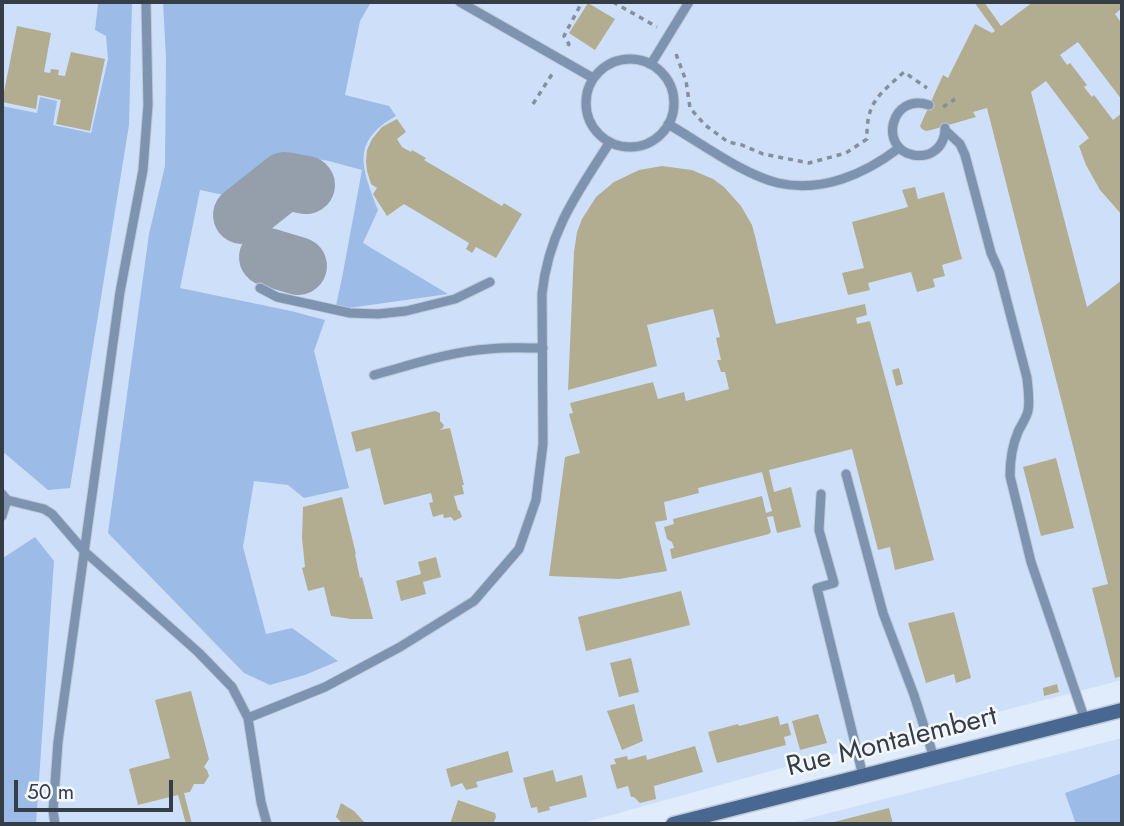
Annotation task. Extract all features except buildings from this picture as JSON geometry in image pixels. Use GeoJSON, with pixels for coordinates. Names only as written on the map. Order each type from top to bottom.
{"type":"FeatureCollection","features":[{"type":"Feature","properties":{"kind":"main road","name":"Rue Montalembert"},"geometry":{"type":"LineString","coordinates":[[673,824],[1122,710]]}},
{"type":"Feature","properties":{"kind":"lane"},"geometry":{"type":"LineString","coordinates":[[55,824],[53,811],[58,742],[120,292],[143,170],[148,105],[146,2]]}},
{"type":"Feature","properties":{"kind":"lane"},"geometry":{"type":"LineString","coordinates":[[460,2],[593,78]]}},
{"type":"Feature","properties":{"kind":"lane"},"geometry":{"type":"LineString","coordinates":[[651,64],[689,2]]}},
{"type":"Feature","properties":{"kind":"lane"},"geometry":{"type":"LineString","coordinates":[[636,59],[651,64],[664,75],[672,89],[674,107],[668,124],[657,138],[642,145],[624,146],[610,142],[599,134],[588,117],[586,98],[593,78],[602,68],[619,60],[636,59]]}},
{"type":"Feature","properties":{"kind":"lane"},"geometry":{"type":"LineString","coordinates":[[929,105],[915,103],[900,110],[892,124],[892,133],[895,141],[906,153],[924,156],[939,147],[944,140],[945,129],[960,144],[965,155],[991,253],[999,271],[1029,396],[1028,413],[1012,451],[1010,476],[1031,562],[1085,720]]}},
{"type":"Feature","properties":{"kind":"lane"},"geometry":{"type":"LineString","coordinates":[[668,124],[746,170],[779,183],[813,186],[841,180],[886,158],[900,148]]}},
{"type":"Feature","properties":{"kind":"lane"},"geometry":{"type":"LineString","coordinates":[[248,718],[325,687],[400,647],[474,601],[519,548],[536,500],[542,444],[544,271],[553,241],[569,205],[610,142]]}},
{"type":"Feature","properties":{"kind":"lane"},"geometry":{"type":"LineString","coordinates":[[260,288],[277,298],[350,313],[378,314],[406,311],[455,299],[490,282]]}},
{"type":"Feature","properties":{"kind":"lane"},"geometry":{"type":"LineString","coordinates":[[374,375],[419,362],[474,351],[543,348]]}},
{"type":"Feature","properties":{"kind":"lane"},"geometry":{"type":"LineString","coordinates":[[846,474],[883,612],[934,758]]}},
{"type":"Feature","properties":{"kind":"lane"},"geometry":{"type":"LineString","coordinates":[[821,494],[819,530],[834,583],[817,588],[863,776]]}},
{"type":"Feature","properties":{"kind":"lane"},"geometry":{"type":"LineString","coordinates":[[2,516],[3,498],[44,509],[52,514],[84,551],[208,662],[232,687],[248,718],[267,824]]}},
{"type":"Feature","properties":{"kind":"path"},"geometry":{"type":"LineString","coordinates":[[613,2],[669,34],[686,81],[690,108],[705,125],[728,142],[763,154],[809,163],[846,153],[867,139],[866,123],[875,99],[904,72],[926,88]]}},
{"type":"Feature","properties":{"kind":"path"},"geometry":{"type":"LineString","coordinates":[[938,111],[955,99]]}},
{"type":"Feature","properties":{"kind":"shaded area"},"geometry":{"type":"Polygon","coordinates":[[[2,2],[1122,2],[1122,680],[796,764],[579,824],[2,824],[2,2]]]}},
{"type":"Feature","properties":{"kind":"shaded area"},"geometry":{"type":"Polygon","coordinates":[[[132,2],[129,125],[70,488],[48,490],[2,451],[2,106],[37,113],[40,97],[57,101],[53,125],[91,133],[108,59],[106,36],[95,30],[98,4],[132,2]]]}},
{"type":"Feature","properties":{"kind":"shaded area"},"geometry":{"type":"Polygon","coordinates":[[[163,2],[371,2],[360,21],[345,95],[389,106],[396,116],[371,136],[366,147],[365,170],[378,210],[363,243],[448,294],[335,310],[362,170],[291,155],[233,197],[200,190],[180,288],[325,320],[314,351],[349,488],[304,498],[288,485],[254,481],[243,547],[266,634],[292,628],[338,661],[305,675],[270,685],[244,673],[108,533],[149,234],[165,166],[166,58],[163,2]]]}},
{"type":"Feature","properties":{"kind":"shaded area"},"geometry":{"type":"Polygon","coordinates":[[[35,537],[54,561],[36,824],[2,824],[3,558],[35,537]]]}},
{"type":"Feature","properties":{"kind":"shaded area"},"geometry":{"type":"Polygon","coordinates":[[[1122,738],[1122,824],[787,824],[1122,738]]]}},
{"type":"Feature","properties":{"kind":"shaded area"},"geometry":{"type":"Polygon","coordinates":[[[1122,773],[1122,824],[1076,824],[1065,793],[1122,773]]]}},
{"type":"Feature","properties":{"kind":"taxiway"},"geometry":{"type":"LineString","coordinates":[[242,215],[285,181],[306,185]]}},
{"type":"Feature","properties":{"kind":"taxiway"},"geometry":{"type":"LineString","coordinates":[[268,257],[298,266]]}}]}
